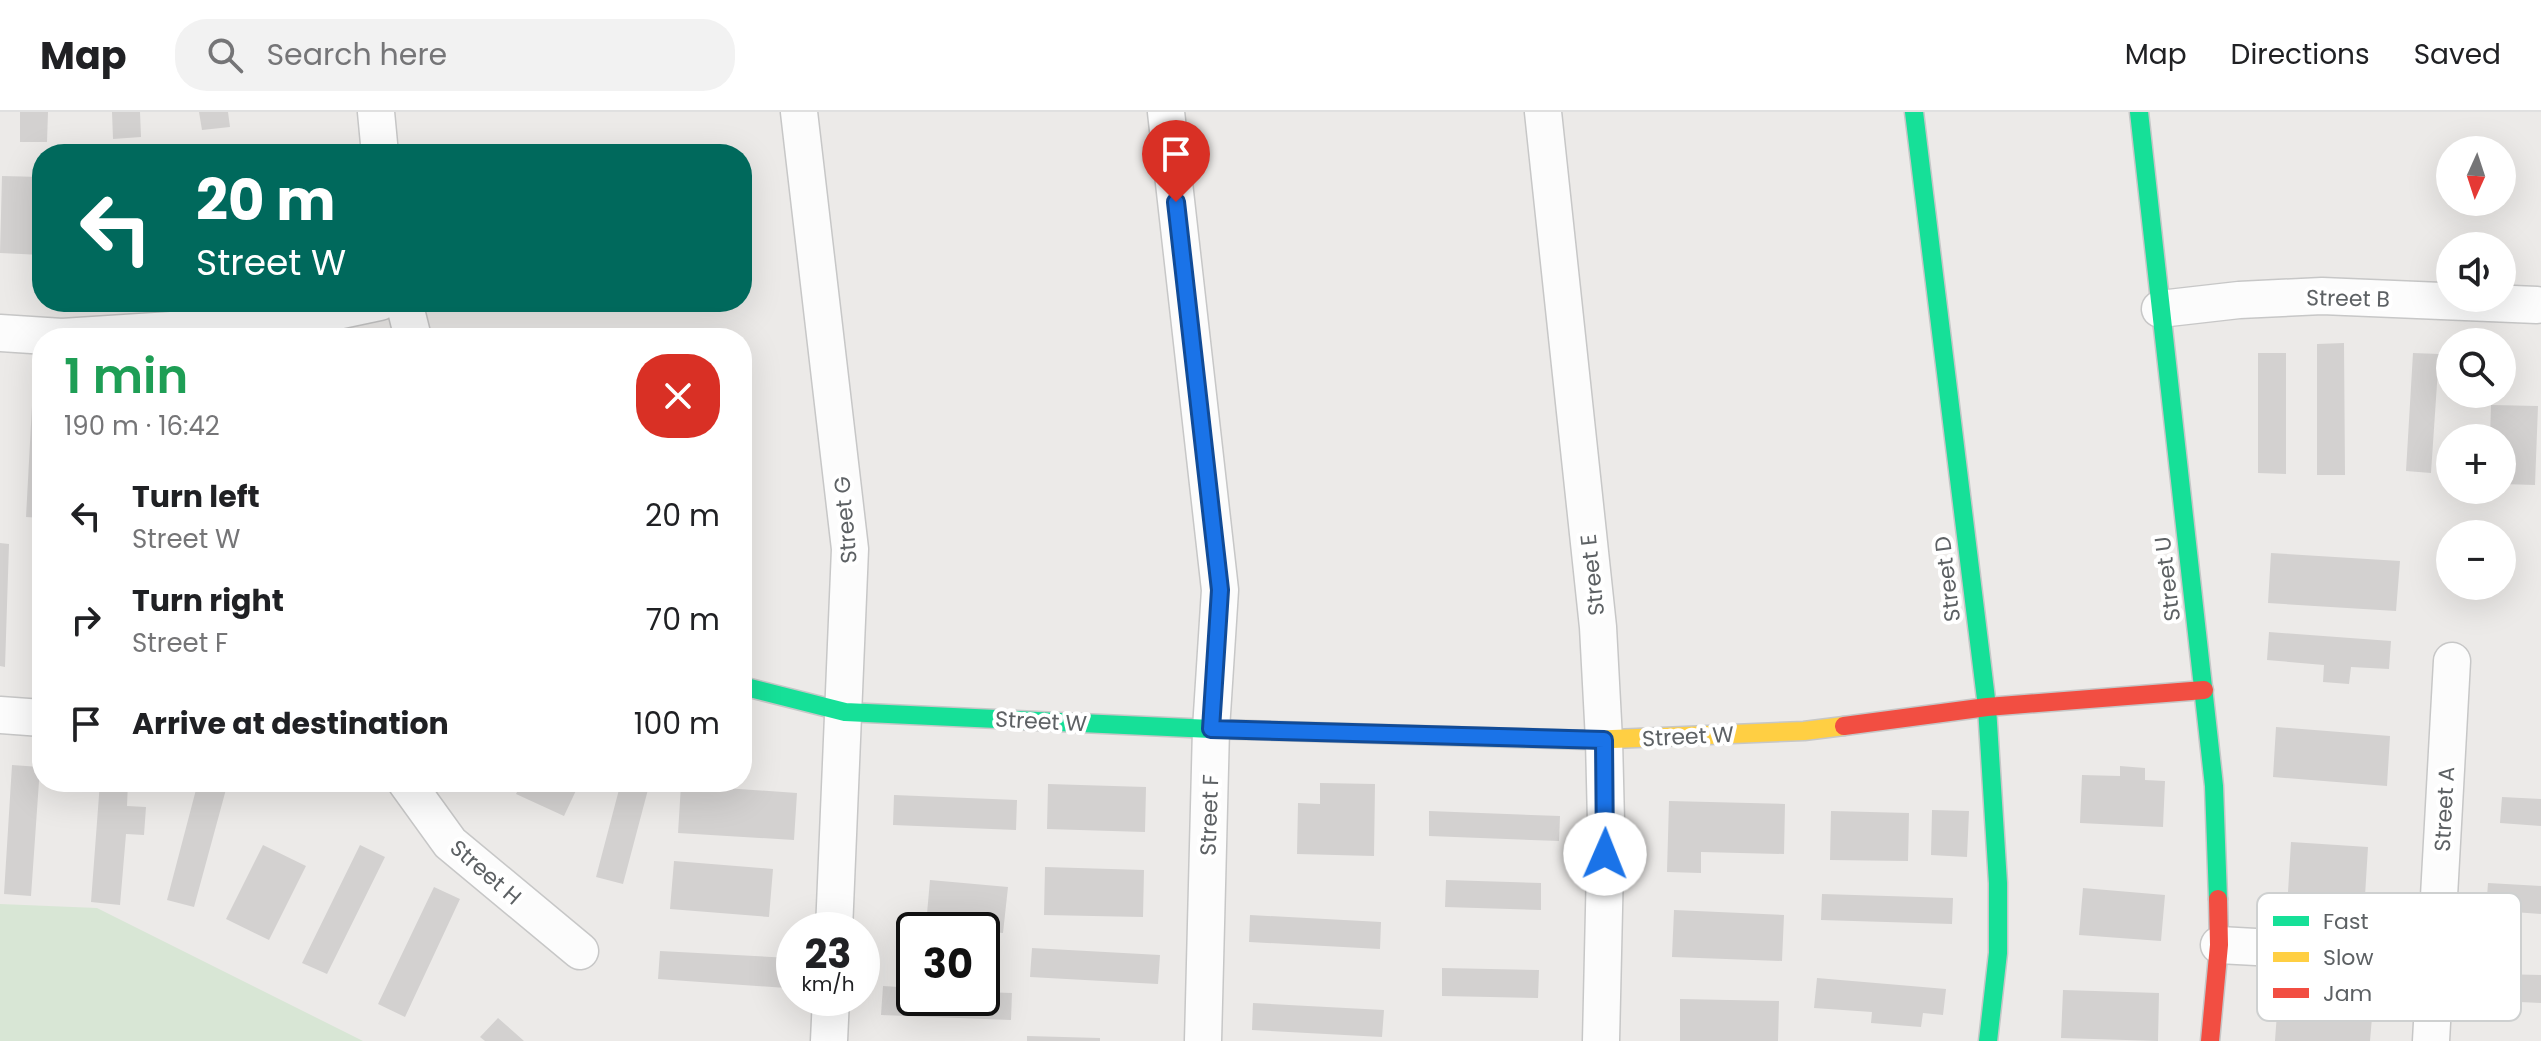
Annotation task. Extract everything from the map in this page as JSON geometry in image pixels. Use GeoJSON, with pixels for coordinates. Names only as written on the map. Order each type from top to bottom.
{"type":"FeatureCollection","features":[{"type":"Feature","properties":{"kind":"street"},"geometry":{"type":"LineString","coordinates":[[376,112],[379,144]]}},
{"type":"Feature","properties":{"kind":"street","name":"Street G"},"geometry":{"type":"LineString","coordinates":[[799,112],[850,549],[835,912]]}},
{"type":"Feature","properties":{"kind":"street","name":"Street F"},"geometry":{"type":"LineString","coordinates":[[1166,112],[1220,590],[1211,729],[1203,1041]]}},
{"type":"Feature","properties":{"kind":"street","name":"Street E"},"geometry":{"type":"LineString","coordinates":[[1543,112],[1598,627],[1606,822],[1601,1041]]}},
{"type":"Feature","properties":{"kind":"street","name":"Street D"},"geometry":{"type":"LineString","coordinates":[[1914,112],[1987,707],[1998,883],[1998,953],[1988,1041]]}},
{"type":"Feature","properties":{"kind":"street","name":"Street U"},"geometry":{"type":"LineString","coordinates":[[2139,112],[2214,786],[2219,945],[2210,1041]]}},
{"type":"Feature","properties":{"kind":"street","name":"Street B"},"geometry":{"type":"LineString","coordinates":[[2160,309],[2239,300],[2322,296],[2537,305]]}},
{"type":"Feature","properties":{"kind":"street"},"geometry":{"type":"LineString","coordinates":[[203,328],[281,323],[333,312]]}},
{"type":"Feature","properties":{"kind":"street"},"geometry":{"type":"LineString","coordinates":[[0,333],[32,335]]}},
{"type":"Feature","properties":{"kind":"street","name":"Street A"},"geometry":{"type":"LineString","coordinates":[[2439,893],[2452,661]]}},
{"type":"Feature","properties":{"kind":"street","name":"Street W"},"geometry":{"type":"LineString","coordinates":[[752,689],[845,712],[1211,729],[1604,740],[1804,731],[1987,707],[2204,690]]}},
{"type":"Feature","properties":{"kind":"street"},"geometry":{"type":"LineString","coordinates":[[0,715],[32,717]]}},
{"type":"Feature","properties":{"kind":"street","name":"Street H"},"geometry":{"type":"LineString","coordinates":[[413,792],[450,843],[580,951]]}},
{"type":"Feature","properties":{"kind":"street"},"geometry":{"type":"LineString","coordinates":[[2219,945],[2257,947]]}},
{"type":"Feature","properties":{"kind":"street"},"geometry":{"type":"LineString","coordinates":[[829,1041],[830,1016]]}},
{"type":"Feature","properties":{"kind":"street","name":"Street A"},"geometry":{"type":"LineString","coordinates":[[2431,1041],[2432,1021]]}},
{"type":"Feature","properties":{"kind":"green space"},"geometry":{"type":"Polygon","coordinates":[[[0,904],[97,908],[363,1041],[0,1041],[0,904]]]}},
{"type":"Feature","properties":{"kind":"building"},"geometry":{"type":"Polygon","coordinates":[[[20,112],[48,112],[47,142],[20,142],[20,112]]]}},
{"type":"Feature","properties":{"kind":"building"},"geometry":{"type":"Polygon","coordinates":[[[112,112],[140,112],[141,137],[113,139],[112,112]]]}},
{"type":"Feature","properties":{"kind":"building"},"geometry":{"type":"Polygon","coordinates":[[[199,112],[228,112],[230,127],[202,130],[199,112]]]}},
{"type":"Feature","properties":{"kind":"building"},"geometry":{"type":"Polygon","coordinates":[[[2,176],[32,177],[32,255],[0,253],[2,176]]]}},
{"type":"Feature","properties":{"kind":"building"},"geometry":{"type":"Polygon","coordinates":[[[2344,343],[2345,475],[2317,475],[2317,344],[2344,343]]]}},
{"type":"Feature","properties":{"kind":"building"},"geometry":{"type":"Polygon","coordinates":[[[2258,353],[2286,353],[2286,474],[2258,473],[2258,353]]]}},
{"type":"Feature","properties":{"kind":"building"},"geometry":{"type":"Polygon","coordinates":[[[2413,353],[2436,354],[2431,473],[2406,471],[2413,353]]]}},
{"type":"Feature","properties":{"kind":"building"},"geometry":{"type":"Polygon","coordinates":[[[32,406],[32,517],[26,517],[32,406]]]}},
{"type":"Feature","properties":{"kind":"building"},"geometry":{"type":"Polygon","coordinates":[[[2538,406],[2535,485],[2516,484],[2516,424],[2490,424],[2491,408],[2538,406]]]}},
{"type":"Feature","properties":{"kind":"building"},"geometry":{"type":"Polygon","coordinates":[[[0,543],[9,544],[5,667],[0,666],[0,543]]]}},
{"type":"Feature","properties":{"kind":"building"},"geometry":{"type":"Polygon","coordinates":[[[2271,553],[2400,561],[2396,611],[2268,603],[2271,553]]]}},
{"type":"Feature","properties":{"kind":"building"},"geometry":{"type":"Polygon","coordinates":[[[2269,632],[2391,641],[2389,669],[2351,667],[2349,684],[2323,682],[2324,665],[2267,660],[2269,632]]]}},
{"type":"Feature","properties":{"kind":"building"},"geometry":{"type":"Polygon","coordinates":[[[2276,727],[2390,736],[2387,786],[2273,777],[2276,727]]]}},
{"type":"Feature","properties":{"kind":"building"},"geometry":{"type":"Polygon","coordinates":[[[12,765],[32,766],[32,792],[38,792],[31,896],[4,894],[12,765]]]}},
{"type":"Feature","properties":{"kind":"building"},"geometry":{"type":"Polygon","coordinates":[[[2120,766],[2145,768],[2145,780],[2165,781],[2163,827],[2080,823],[2082,775],[2120,776],[2120,766]]]}},
{"type":"Feature","properties":{"kind":"building"},"geometry":{"type":"Polygon","coordinates":[[[1320,783],[1375,784],[1374,856],[1297,854],[1298,803],[1320,804],[1320,783]]]}},
{"type":"Feature","properties":{"kind":"building"},"geometry":{"type":"Polygon","coordinates":[[[1048,784],[1146,787],[1145,832],[1047,829],[1048,784]]]}},
{"type":"Feature","properties":{"kind":"building"},"geometry":{"type":"Polygon","coordinates":[[[752,790],[797,793],[794,840],[678,833],[681,792],[752,790]]]}},
{"type":"Feature","properties":{"kind":"building"},"geometry":{"type":"Polygon","coordinates":[[[99,792],[128,792],[127,806],[146,807],[144,835],[126,834],[120,905],[91,902],[99,792]]]}},
{"type":"Feature","properties":{"kind":"building"},"geometry":{"type":"Polygon","coordinates":[[[195,792],[225,792],[194,907],[167,900],[195,792]]]}},
{"type":"Feature","properties":{"kind":"building"},"geometry":{"type":"Polygon","coordinates":[[[517,792],[575,792],[564,816],[517,792]]]}},
{"type":"Feature","properties":{"kind":"building"},"geometry":{"type":"Polygon","coordinates":[[[618,792],[647,792],[623,884],[596,877],[618,792]]]}},
{"type":"Feature","properties":{"kind":"building"},"geometry":{"type":"Polygon","coordinates":[[[894,795],[1017,800],[1016,830],[893,825],[894,795]]]}},
{"type":"Feature","properties":{"kind":"building"},"geometry":{"type":"Polygon","coordinates":[[[2502,797],[2541,799],[2541,826],[2500,823],[2502,797]]]}},
{"type":"Feature","properties":{"kind":"building"},"geometry":{"type":"Polygon","coordinates":[[[1669,801],[1785,804],[1784,854],[1701,852],[1701,873],[1667,872],[1669,801]]]}},
{"type":"Feature","properties":{"kind":"building"},"geometry":{"type":"Polygon","coordinates":[[[1932,810],[1969,811],[1967,857],[1931,855],[1932,810]]]}},
{"type":"Feature","properties":{"kind":"building"},"geometry":{"type":"Polygon","coordinates":[[[1429,811],[1560,816],[1559,841],[1429,836],[1429,811]]]}},
{"type":"Feature","properties":{"kind":"building"},"geometry":{"type":"Polygon","coordinates":[[[1831,811],[1909,813],[1908,861],[1830,860],[1831,811]]]}},
{"type":"Feature","properties":{"kind":"building"},"geometry":{"type":"Polygon","coordinates":[[[2291,842],[2368,847],[2365,893],[2288,892],[2291,842]]]}},
{"type":"Feature","properties":{"kind":"building"},"geometry":{"type":"Polygon","coordinates":[[[263,845],[306,866],[269,940],[226,919],[263,845]]]}},
{"type":"Feature","properties":{"kind":"building"},"geometry":{"type":"Polygon","coordinates":[[[360,845],[385,857],[327,974],[302,963],[360,845]]]}},
{"type":"Feature","properties":{"kind":"building"},"geometry":{"type":"Polygon","coordinates":[[[674,861],[773,869],[769,917],[670,909],[674,861]]]}},
{"type":"Feature","properties":{"kind":"building"},"geometry":{"type":"Polygon","coordinates":[[[1045,867],[1144,870],[1143,917],[1044,915],[1045,867]]]}},
{"type":"Feature","properties":{"kind":"building"},"geometry":{"type":"Polygon","coordinates":[[[930,880],[1008,887],[1003,933],[1000,933],[1000,912],[927,912],[930,880]]]}},
{"type":"Feature","properties":{"kind":"building"},"geometry":{"type":"Polygon","coordinates":[[[1446,880],[1541,883],[1541,910],[1445,907],[1446,880]]]}},
{"type":"Feature","properties":{"kind":"building"},"geometry":{"type":"Polygon","coordinates":[[[2488,883],[2541,886],[2541,914],[2521,913],[2521,893],[2487,893],[2488,883]]]}},
{"type":"Feature","properties":{"kind":"building"},"geometry":{"type":"Polygon","coordinates":[[[434,887],[460,899],[405,1017],[378,1004],[434,887]]]}},
{"type":"Feature","properties":{"kind":"building"},"geometry":{"type":"Polygon","coordinates":[[[2083,888],[2165,895],[2161,941],[2079,935],[2083,888]]]}},
{"type":"Feature","properties":{"kind":"building"},"geometry":{"type":"Polygon","coordinates":[[[1822,894],[1953,898],[1952,924],[1821,920],[1822,894]]]}},
{"type":"Feature","properties":{"kind":"building"},"geometry":{"type":"Polygon","coordinates":[[[1674,910],[1784,915],[1782,961],[1672,957],[1674,910]]]}},
{"type":"Feature","properties":{"kind":"building"},"geometry":{"type":"Polygon","coordinates":[[[1250,915],[1381,922],[1380,949],[1249,942],[1250,915]]]}},
{"type":"Feature","properties":{"kind":"building"},"geometry":{"type":"Polygon","coordinates":[[[1032,948],[1160,955],[1158,984],[1030,977],[1032,948]]]}},
{"type":"Feature","properties":{"kind":"building"},"geometry":{"type":"Polygon","coordinates":[[[660,951],[776,957],[776,987],[658,979],[660,951]]]}},
{"type":"Feature","properties":{"kind":"building"},"geometry":{"type":"Polygon","coordinates":[[[1442,968],[1539,970],[1538,998],[1442,996],[1442,968]]]}},
{"type":"Feature","properties":{"kind":"building"},"geometry":{"type":"Polygon","coordinates":[[[2521,975],[2541,975],[2541,1003],[2521,1002],[2521,975]]]}},
{"type":"Feature","properties":{"kind":"building"},"geometry":{"type":"Polygon","coordinates":[[[1817,978],[1946,989],[1943,1015],[1923,1013],[1921,1027],[1871,1023],[1872,1012],[1814,1008],[1817,978]]]}},
{"type":"Feature","properties":{"kind":"building"},"geometry":{"type":"Polygon","coordinates":[[[883,986],[896,987],[896,1016],[881,1015],[883,986]]]}},
{"type":"Feature","properties":{"kind":"building"},"geometry":{"type":"Polygon","coordinates":[[[2063,990],[2159,993],[2158,1041],[2061,1038],[2063,990]]]}},
{"type":"Feature","properties":{"kind":"building"},"geometry":{"type":"Polygon","coordinates":[[[1000,993],[1012,993],[1011,1020],[907,1016],[1000,1016],[1000,993]]]}},
{"type":"Feature","properties":{"kind":"building"},"geometry":{"type":"Polygon","coordinates":[[[1680,999],[1779,1001],[1778,1041],[1680,1041],[1680,999]]]}},
{"type":"Feature","properties":{"kind":"building"},"geometry":{"type":"Polygon","coordinates":[[[1253,1003],[1384,1010],[1382,1037],[1252,1030],[1253,1003]]]}},
{"type":"Feature","properties":{"kind":"building"},"geometry":{"type":"Polygon","coordinates":[[[498,1018],[524,1041],[485,1041],[480,1037],[498,1018]]]}},
{"type":"Feature","properties":{"kind":"building"},"geometry":{"type":"Polygon","coordinates":[[[2276,1021],[2372,1021],[2370,1041],[2275,1041],[2276,1021]]]}},
{"type":"Feature","properties":{"kind":"building"},"geometry":{"type":"Polygon","coordinates":[[[1027,1036],[1100,1038],[1100,1041],[1027,1041],[1027,1036]]]}},
{"type":"Feature","properties":{"kind":"traffic: fast"},"geometry":{"type":"LineString","coordinates":[[1914,112],[1987,707],[1998,883],[1998,953],[1988,1041]]}},
{"type":"Feature","properties":{"kind":"traffic: fast"},"geometry":{"type":"LineString","coordinates":[[2139,112],[2214,786],[2218,899]]}},
{"type":"Feature","properties":{"kind":"traffic: fast"},"geometry":{"type":"LineString","coordinates":[[752,689],[845,712],[1211,729],[1589,740]]}},
{"type":"Feature","properties":{"kind":"traffic: slow"},"geometry":{"type":"LineString","coordinates":[[1589,740],[1804,731],[1844,726]]}},
{"type":"Feature","properties":{"kind":"traffic: jam"},"geometry":{"type":"LineString","coordinates":[[1844,726],[1987,707],[2204,690]]}},
{"type":"Feature","properties":{"kind":"traffic: jam"},"geometry":{"type":"LineString","coordinates":[[2210,1041],[2219,945],[2218,899]]}},
{"type":"Feature","properties":{"kind":"route"},"geometry":{"type":"LineString","coordinates":[[1176,202],[1220,590],[1211,729],[1604,740],[1605,854]]}}]}
